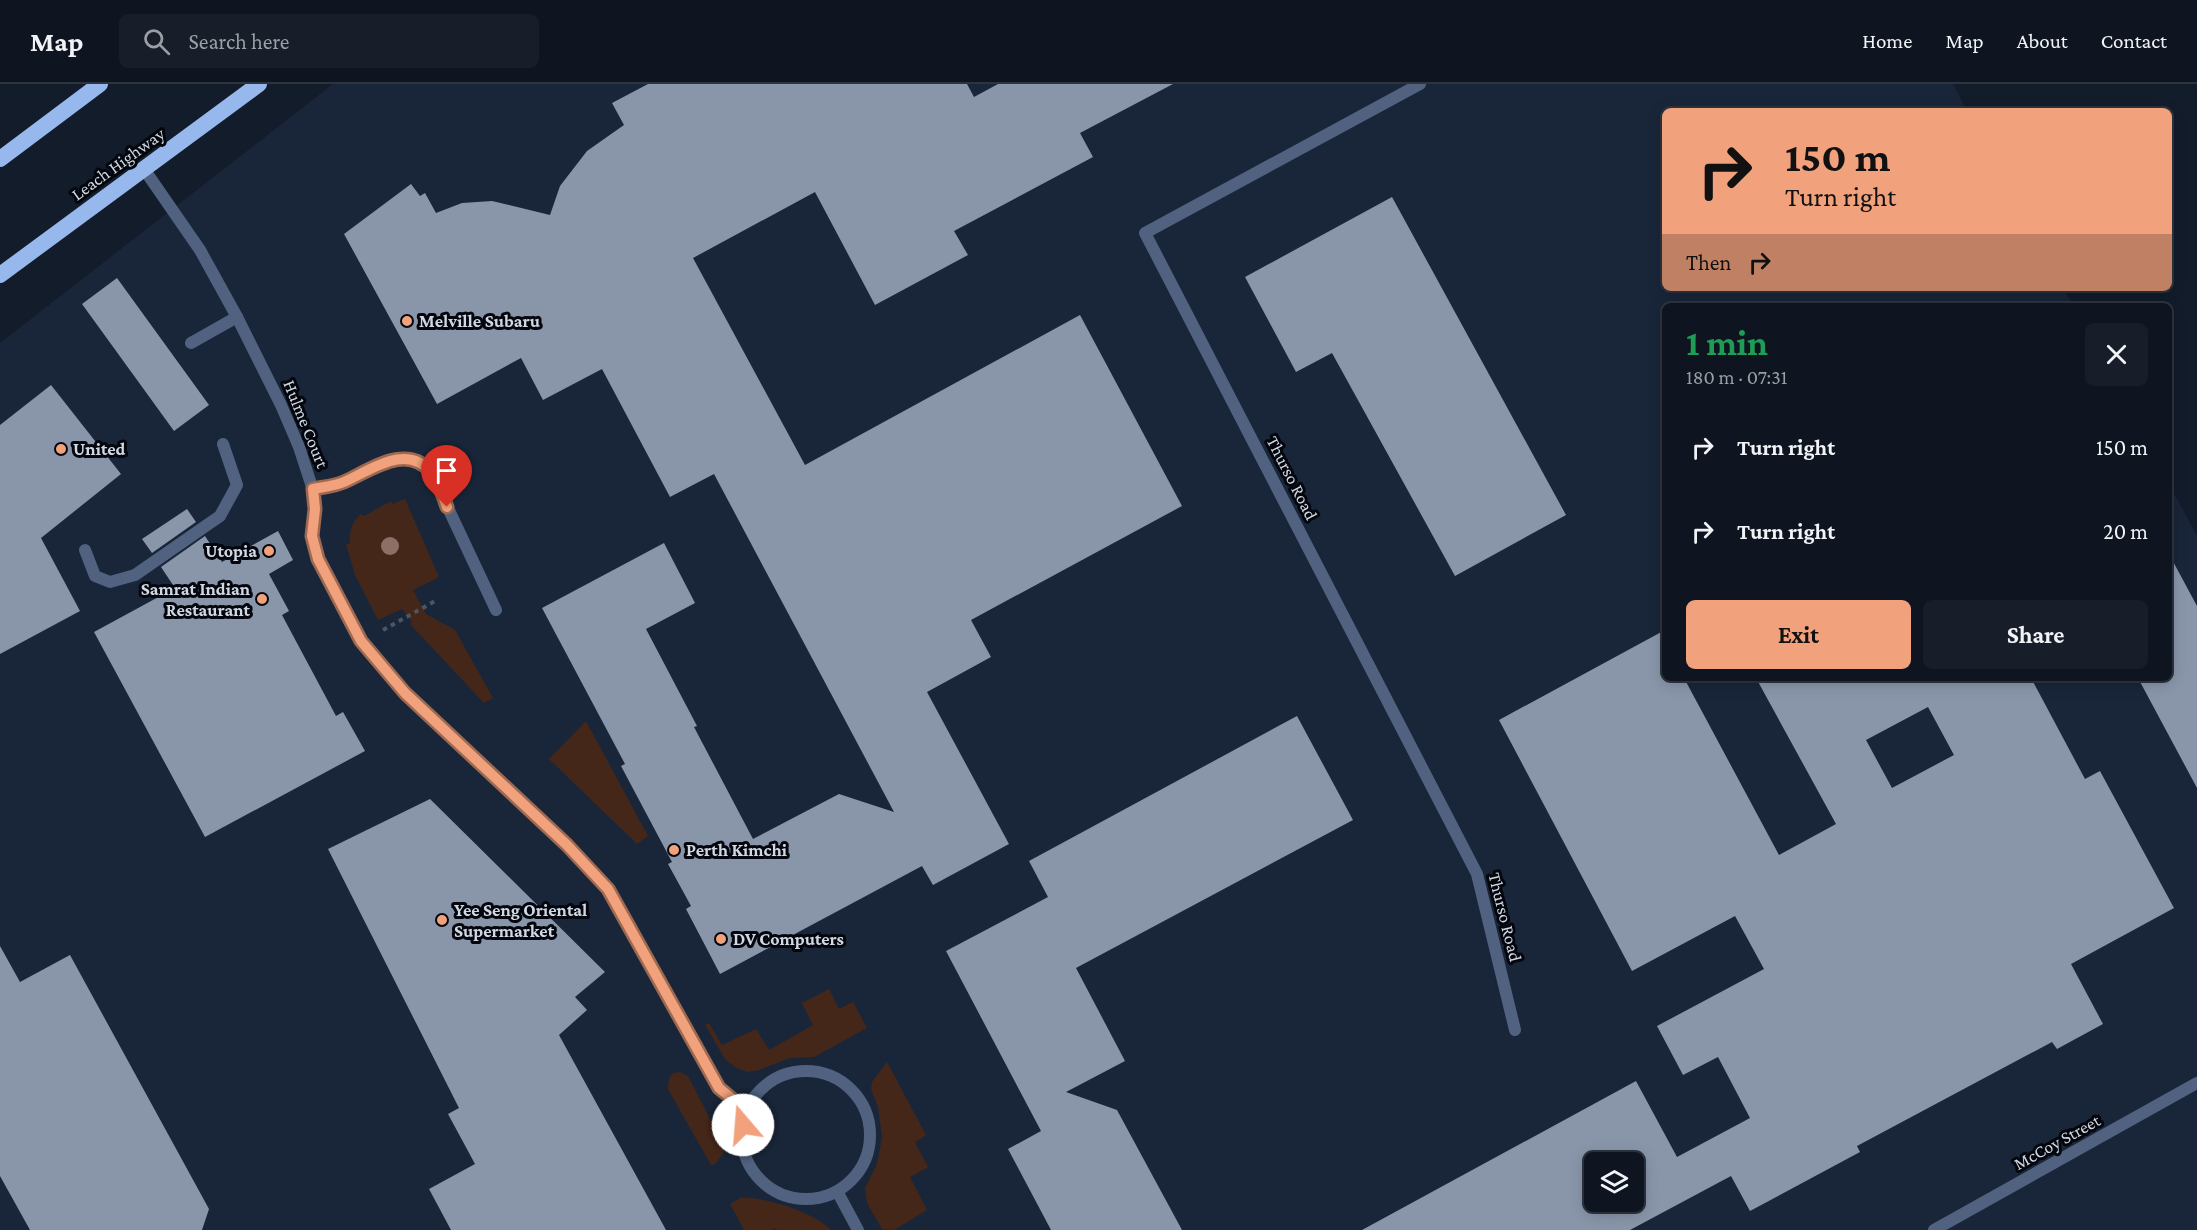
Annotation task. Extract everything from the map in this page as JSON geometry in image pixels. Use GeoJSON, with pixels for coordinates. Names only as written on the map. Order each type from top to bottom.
{"type":"FeatureCollection","features":[{"type":"Feature","properties":{"kind":"highway"},"geometry":{"type":"LineString","coordinates":[[0,159],[100,84]]}},
{"type":"Feature","properties":{"kind":"highway","name":"Leach Highway"},"geometry":{"type":"LineString","coordinates":[[0,275],[259,84]]}},
{"type":"Feature","properties":{"kind":"street","name":"Thurso Road"},"geometry":{"type":"LineString","coordinates":[[1420,84],[1145,233],[1477,874],[1515,1030]]}},
{"type":"Feature","properties":{"kind":"street","name":"Hulme Court"},"geometry":{"type":"LineString","coordinates":[[144,169],[200,250],[281,405],[299,447],[313,489],[315,509],[312,536],[318,559],[361,641],[405,693],[582,860],[608,889],[713,1079],[719,1088],[747,1111]]}},
{"type":"Feature","properties":{"kind":"street"},"geometry":{"type":"LineString","coordinates":[[190,343],[237,317]]}},
{"type":"Feature","properties":{"kind":"street"},"geometry":{"type":"LineString","coordinates":[[85,550],[95,576],[110,582],[135,575],[220,516],[237,485],[223,444]]}},
{"type":"Feature","properties":{"kind":"street"},"geometry":{"type":"LineString","coordinates":[[313,489],[342,483],[388,461],[417,460],[432,474],[496,610]]}},
{"type":"Feature","properties":{"kind":"street"},"geometry":{"type":"LineString","coordinates":[[806,1070],[825,1073],[842,1081],[856,1094],[866,1110],[870,1128],[869,1147],[863,1165],[852,1179],[837,1191],[819,1197],[799,1198],[780,1193],[764,1184],[752,1169],[745,1155],[743,1125],[747,1111],[757,1095],[770,1082],[788,1073],[806,1070]]}},
{"type":"Feature","properties":{"kind":"street","name":"McCoy Street"},"geometry":{"type":"LineString","coordinates":[[1934,1230],[2197,1083]]}},
{"type":"Feature","properties":{"kind":"street"},"geometry":{"type":"LineString","coordinates":[[837,1191],[858,1230]]}},
{"type":"Feature","properties":{"kind":"path"},"geometry":{"type":"LineString","coordinates":[[379,632],[436,600]]}},
{"type":"Feature","properties":{"kind":"shaded area"},"geometry":{"type":"Polygon","coordinates":[[[333,84],[1953,84],[1965,108],[1662,108],[1662,291],[2065,291],[2071,303],[1662,303],[1662,681],[2172,681],[2172,490],[2197,536],[2197,1230],[0,1230],[0,343],[333,84]]]}},
{"type":"Feature","properties":{"kind":"shaded area"},"geometry":{"type":"Polygon","coordinates":[[[405,499],[439,577],[413,590],[426,614],[455,630],[493,698],[484,703],[410,624],[412,622],[402,609],[378,620],[355,575],[346,544],[350,544],[350,531],[353,524],[361,514],[364,516],[391,501],[392,504],[405,499]]]}},
{"type":"Feature","properties":{"kind":"shaded area"},"geometry":{"type":"Polygon","coordinates":[[[586,721],[648,836],[637,844],[549,759],[586,721]]]}},
{"type":"Feature","properties":{"kind":"shaded area"},"geometry":{"type":"Polygon","coordinates":[[[829,989],[839,1009],[853,1002],[867,1028],[814,1057],[790,1058],[759,1070],[747,1072],[735,1067],[725,1059],[705,1025],[709,1023],[722,1045],[756,1029],[769,1050],[813,1025],[802,1003],[829,989]]]}},
{"type":"Feature","properties":{"kind":"shaded area"},"geometry":{"type":"Polygon","coordinates":[[[887,1062],[926,1135],[915,1142],[928,1167],[910,1177],[927,1210],[894,1230],[882,1229],[867,1203],[865,1188],[877,1164],[882,1137],[878,1107],[871,1089],[872,1082],[887,1062]]]}},
{"type":"Feature","properties":{"kind":"shaded area"},"geometry":{"type":"Polygon","coordinates":[[[680,1072],[688,1076],[724,1146],[725,1151],[715,1164],[711,1165],[668,1089],[669,1078],[673,1073],[680,1072]]]}},
{"type":"Feature","properties":{"kind":"shaded area"},"geometry":{"type":"Polygon","coordinates":[[[740,1198],[762,1200],[788,1207],[814,1218],[831,1230],[777,1230],[775,1228],[744,1230],[730,1204],[740,1198]]]}},
{"type":"Feature","properties":{"kind":"building"},"geometry":{"type":"Polygon","coordinates":[[[648,84],[967,84],[974,97],[998,84],[1173,84],[1080,133],[1093,157],[954,231],[968,255],[875,305],[815,192],[693,258],[805,465],[1080,315],[1182,506],[971,620],[991,657],[927,692],[1009,844],[933,885],[922,866],[720,974],[686,909],[691,906],[668,864],[672,862],[621,766],[625,764],[542,608],[664,543],[695,603],[646,629],[753,839],[839,794],[894,812],[714,474],[670,497],[602,369],[543,400],[521,358],[437,404],[344,234],[411,184],[420,196],[425,193],[436,213],[462,203],[492,201],[550,215],[560,186],[587,151],[624,125],[612,103],[648,84]]]}},
{"type":"Feature","properties":{"kind":"building"},"geometry":{"type":"Polygon","coordinates":[[[1392,197],[1566,515],[1455,576],[1332,353],[1296,372],[1245,277],[1392,197]]]}},
{"type":"Feature","properties":{"kind":"building"},"geometry":{"type":"Polygon","coordinates":[[[117,278],[209,405],[174,431],[82,304],[117,278]]]}},
{"type":"Feature","properties":{"kind":"building"},"geometry":{"type":"Polygon","coordinates":[[[51,385],[121,474],[41,538],[80,611],[0,654],[0,425],[51,385]]]}},
{"type":"Feature","properties":{"kind":"building"},"geometry":{"type":"Polygon","coordinates":[[[187,509],[196,522],[152,553],[142,539],[187,509]]]}},
{"type":"Feature","properties":{"kind":"building"},"geometry":{"type":"Polygon","coordinates":[[[278,531],[293,560],[269,574],[289,611],[282,615],[336,716],[343,712],[365,751],[205,837],[94,632],[175,588],[161,567],[205,536],[222,562],[278,531]]]}},
{"type":"Feature","properties":{"kind":"building"},"geometry":{"type":"Polygon","coordinates":[[[2172,560],[2197,606],[2197,788],[2140,681],[2172,681],[2172,560]]]}},
{"type":"Feature","properties":{"kind":"building"},"geometry":{"type":"Polygon","coordinates":[[[1662,632],[1662,681],[1686,681],[1779,855],[1836,824],[1758,681],[2033,681],[2085,779],[2100,771],[2174,908],[2071,964],[2103,1024],[2057,1049],[2052,1042],[1857,1146],[1860,1152],[1750,1211],[1731,1176],[1630,1230],[1362,1230],[1636,1081],[1677,1157],[1750,1118],[1718,1057],[1683,1075],[1657,1026],[1764,969],[1735,916],[1632,971],[1499,720],[1662,632]],[[1928,707],[1866,740],[1892,788],[1954,755],[1928,707]]]}},
{"type":"Feature","properties":{"kind":"building"},"geometry":{"type":"Polygon","coordinates":[[[1297,716],[1353,820],[1076,968],[1125,1061],[1066,1092],[1117,1110],[1182,1230],[1051,1230],[1008,1149],[1041,1131],[946,951],[1048,897],[1029,861],[1297,716]]]}},
{"type":"Feature","properties":{"kind":"building"},"geometry":{"type":"Polygon","coordinates":[[[430,799],[605,972],[575,997],[587,1010],[559,1035],[666,1230],[451,1230],[429,1189],[475,1164],[448,1114],[459,1108],[328,849],[430,799]]]}},
{"type":"Feature","properties":{"kind":"building"},"geometry":{"type":"Polygon","coordinates":[[[0,946],[20,982],[70,955],[209,1209],[202,1230],[30,1230],[0,1176],[0,946]]]}},
{"type":"Feature","properties":{"kind":"place","name":"Melville Subaru"},"geometry":{"type":"Point","coordinates":[407,321]}},
{"type":"Feature","properties":{"kind":"place","name":"United"},"geometry":{"type":"Point","coordinates":[61,449]}},
{"type":"Feature","properties":{"kind":"place","name":"Utopia"},"geometry":{"type":"Point","coordinates":[269,551]}},
{"type":"Feature","properties":{"kind":"place","name":"Samrat Indian Restaurant"},"geometry":{"type":"Point","coordinates":[262,599]}},
{"type":"Feature","properties":{"kind":"place","name":"Perth Kimchi"},"geometry":{"type":"Point","coordinates":[674,850]}},
{"type":"Feature","properties":{"kind":"place","name":"Yee Seng Oriental Supermarket"},"geometry":{"type":"Point","coordinates":[442,920]}},
{"type":"Feature","properties":{"kind":"place","name":"DV Computers"},"geometry":{"type":"Point","coordinates":[721,939]}},
{"type":"Feature","properties":{"kind":"route"},"geometry":{"type":"LineString","coordinates":[[447,507],[432,474],[417,460],[388,461],[342,483],[313,489],[315,509],[312,536],[318,559],[361,641],[383,669],[429,717],[477,758],[582,860],[608,889],[719,1088],[747,1111],[743,1125]]}}]}
